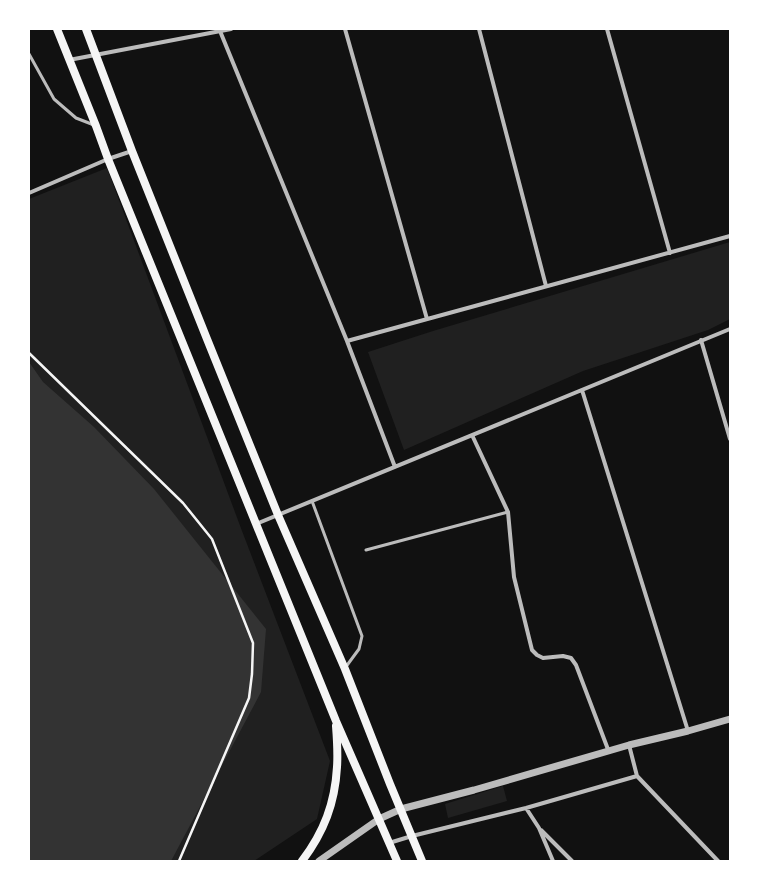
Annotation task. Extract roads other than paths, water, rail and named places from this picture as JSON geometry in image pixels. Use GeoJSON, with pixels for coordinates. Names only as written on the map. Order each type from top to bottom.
{"type":"FeatureCollection","features":[{"type":"Feature","properties":{"kind":"main road"},"geometry":{"type":"LineString","coordinates":[[57,29],[108,159],[336,721],[397,861]]}},
{"type":"Feature","properties":{"kind":"main road"},"geometry":{"type":"LineString","coordinates":[[86,29],[132,151],[278,515],[345,669],[422,861]]}},
{"type":"Feature","properties":{"kind":"main road"},"geometry":{"type":"LineString","coordinates":[[302,861],[322,830],[333,798],[337,766],[336,721]]}},
{"type":"Feature","properties":{"kind":"street"},"geometry":{"type":"LineString","coordinates":[[69,60],[231,29]]}},
{"type":"Feature","properties":{"kind":"street"},"geometry":{"type":"LineString","coordinates":[[345,29],[427,319]]}},
{"type":"Feature","properties":{"kind":"street"},"geometry":{"type":"LineString","coordinates":[[479,29],[546,286]]}},
{"type":"Feature","properties":{"kind":"street"},"geometry":{"type":"LineString","coordinates":[[607,29],[670,253]]}},
{"type":"Feature","properties":{"kind":"street"},"geometry":{"type":"LineString","coordinates":[[220,31],[347,341],[395,467]]}},
{"type":"Feature","properties":{"kind":"street"},"geometry":{"type":"LineString","coordinates":[[29,193],[108,159],[132,151]]}},
{"type":"Feature","properties":{"kind":"street"},"geometry":{"type":"LineString","coordinates":[[347,341],[730,236]]}},
{"type":"Feature","properties":{"kind":"street"},"geometry":{"type":"LineString","coordinates":[[256,524],[730,329]]}},
{"type":"Feature","properties":{"kind":"street"},"geometry":{"type":"LineString","coordinates":[[701,340],[730,439]]}},
{"type":"Feature","properties":{"kind":"street"},"geometry":{"type":"LineString","coordinates":[[582,390],[688,731]]}},
{"type":"Feature","properties":{"kind":"street"},"geometry":{"type":"LineString","coordinates":[[472,435],[508,512],[514,577],[532,650],[543,658],[563,656],[571,658],[576,665],[609,752]]}},
{"type":"Feature","properties":{"kind":"street"},"geometry":{"type":"LineString","coordinates":[[319,861],[379,819],[401,809],[474,790],[629,745],[730,719]]}},
{"type":"Feature","properties":{"kind":"street"},"geometry":{"type":"LineString","coordinates":[[629,745],[637,776],[718,861]]}},
{"type":"Feature","properties":{"kind":"street"},"geometry":{"type":"LineString","coordinates":[[389,843],[526,808],[637,776]]}},
{"type":"Feature","properties":{"kind":"street"},"geometry":{"type":"LineString","coordinates":[[526,808],[539,828],[553,861]]}},
{"type":"Feature","properties":{"kind":"street"},"geometry":{"type":"LineString","coordinates":[[539,828],[572,861]]}},
{"type":"Feature","properties":{"kind":"lane"},"geometry":{"type":"LineString","coordinates":[[29,54],[54,99],[76,118],[96,126]]}},
{"type":"Feature","properties":{"kind":"lane"},"geometry":{"type":"LineString","coordinates":[[312,501],[362,636],[359,649],[345,669]]}},
{"type":"Feature","properties":{"kind":"lane"},"geometry":{"type":"LineString","coordinates":[[366,550],[508,512]]}}]}
